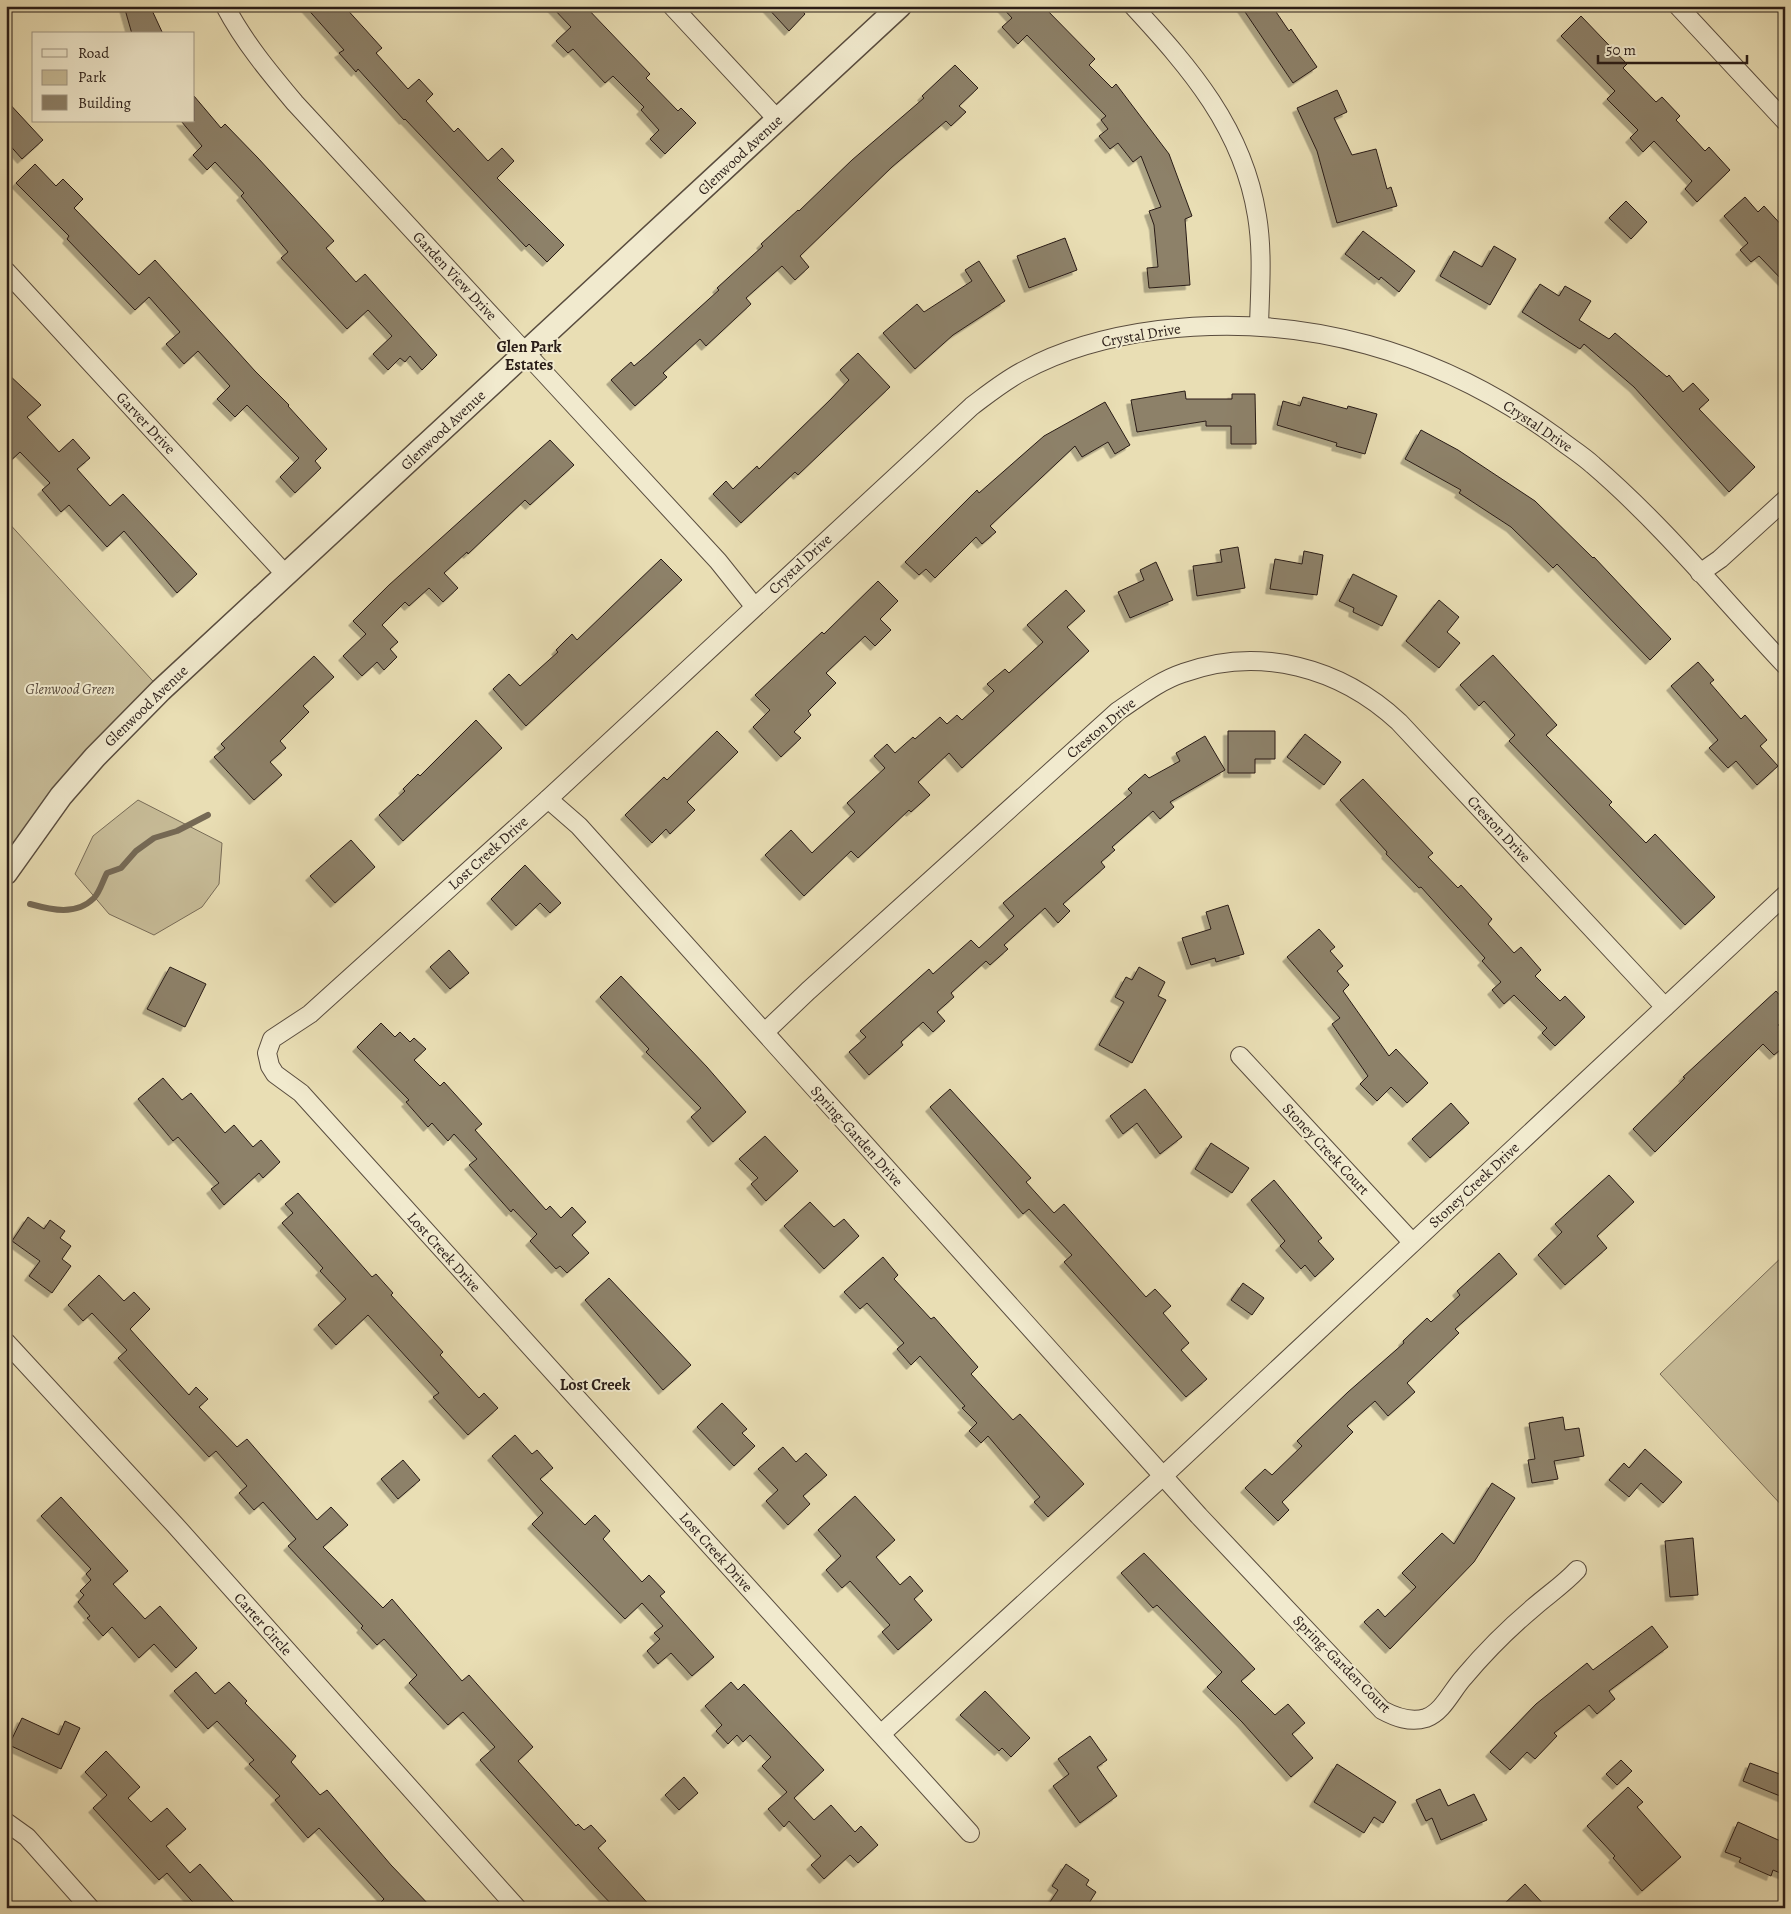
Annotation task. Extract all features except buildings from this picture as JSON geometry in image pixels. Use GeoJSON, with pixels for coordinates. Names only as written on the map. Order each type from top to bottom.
{"type":"FeatureCollection","features":[{"type":"Feature","properties":{"kind":"street","name":"Garden View Drive"},"geometry":{"type":"LineString","coordinates":[[225,6],[236,29],[259,61],[295,103],[718,561],[754,606]]}},
{"type":"Feature","properties":{"kind":"street"},"geometry":{"type":"LineString","coordinates":[[672,6],[778,120]]}},
{"type":"Feature","properties":{"kind":"street","name":"Glenwood Avenue"},"geometry":{"type":"LineString","coordinates":[[6,873],[32,834],[94,757],[161,690],[900,6]]}},
{"type":"Feature","properties":{"kind":"street"},"geometry":{"type":"LineString","coordinates":[[1133,6],[1180,57],[1206,91],[1226,123],[1246,170],[1257,216],[1260,250],[1260,326]]}},
{"type":"Feature","properties":{"kind":"street"},"geometry":{"type":"LineString","coordinates":[[1678,6],[1785,121]]}},
{"type":"Feature","properties":{"kind":"street","name":"Garver Drive"},"geometry":{"type":"LineString","coordinates":[[6,271],[286,575]]}},
{"type":"Feature","properties":{"kind":"street","name":"Crystal Drive"},"geometry":{"type":"LineString","coordinates":[[548,799],[754,606],[972,406],[1022,371],[1075,348],[1130,334],[1182,327],[1260,326],[1319,332],[1377,347],[1439,368],[1476,386],[1521,412],[1592,464],[1700,573],[1785,664]]}},
{"type":"Feature","properties":{"kind":"street"},"geometry":{"type":"LineString","coordinates":[[1700,573],[1720,560],[1785,500]]}},
{"type":"Feature","properties":{"kind":"street","name":"Creston Drive"},"geometry":{"type":"LineString","coordinates":[[765,1032],[815,984],[1118,711],[1152,688],[1182,673],[1206,666],[1240,661],[1275,662],[1314,671],[1366,694],[1379,704],[1406,729],[1665,1007]]}},
{"type":"Feature","properties":{"kind":"street","name":"Spring-Garden Drive"},"geometry":{"type":"LineString","coordinates":[[548,799],[579,826],[1163,1476]]}},
{"type":"Feature","properties":{"kind":"street","name":"Lost Creek Drive"},"geometry":{"type":"LineString","coordinates":[[548,799],[310,1014],[272,1039],[267,1053],[270,1066],[275,1074],[301,1093],[881,1734],[937,1800],[970,1833]]}},
{"type":"Feature","properties":{"kind":"street","name":"Stoney Creek Drive"},"geometry":{"type":"LineString","coordinates":[[1163,1476],[1785,895]]}},
{"type":"Feature","properties":{"kind":"street","name":"Stoney Creek Court"},"geometry":{"type":"LineString","coordinates":[[1240,1056],[1412,1242]]}},
{"type":"Feature","properties":{"kind":"street","name":"Carter Circle"},"geometry":{"type":"LineString","coordinates":[[6,1342],[175,1525],[517,1908]]}},
{"type":"Feature","properties":{"kind":"street"},"geometry":{"type":"LineString","coordinates":[[881,1734],[1163,1476]]}},
{"type":"Feature","properties":{"kind":"street","name":"Spring-Garden Court"},"geometry":{"type":"LineString","coordinates":[[1163,1476],[1382,1710],[1396,1717],[1411,1720],[1426,1718],[1438,1711],[1482,1657],[1533,1607],[1566,1582],[1577,1570]]}},
{"type":"Feature","properties":{"kind":"street"},"geometry":{"type":"LineString","coordinates":[[6,1822],[27,1837],[90,1908]]}},
{"type":"Feature","properties":{"kind":"green space","name":"Glenwood Green"},"geometry":{"type":"Polygon","coordinates":[[[6,520],[161,690],[6,873],[6,520]]]}},
{"type":"Feature","properties":{"kind":"green space"},"geometry":{"type":"Polygon","coordinates":[[[138,800],[222,843],[219,884],[202,907],[154,935],[109,914],[75,874],[93,836],[138,800]]]}},
{"type":"Feature","properties":{"kind":"green space"},"geometry":{"type":"Polygon","coordinates":[[[1785,1254],[1785,1509],[1660,1374],[1785,1254]]]}},
{"type":"Feature","properties":{"kind":"waterway"},"geometry":{"type":"LineString","coordinates":[[30,904],[64,910],[87,904],[100,889],[107,873],[121,868],[136,851],[154,838],[177,831],[208,815]]}},
{"type":"Feature","properties":{"kind":"district","name":"Glen Park Estates"},"geometry":{"type":"Point","coordinates":[529,355]}},
{"type":"Feature","properties":{"kind":"district","name":"Lost Creek"},"geometry":{"type":"Point","coordinates":[595,1384]}}]}
